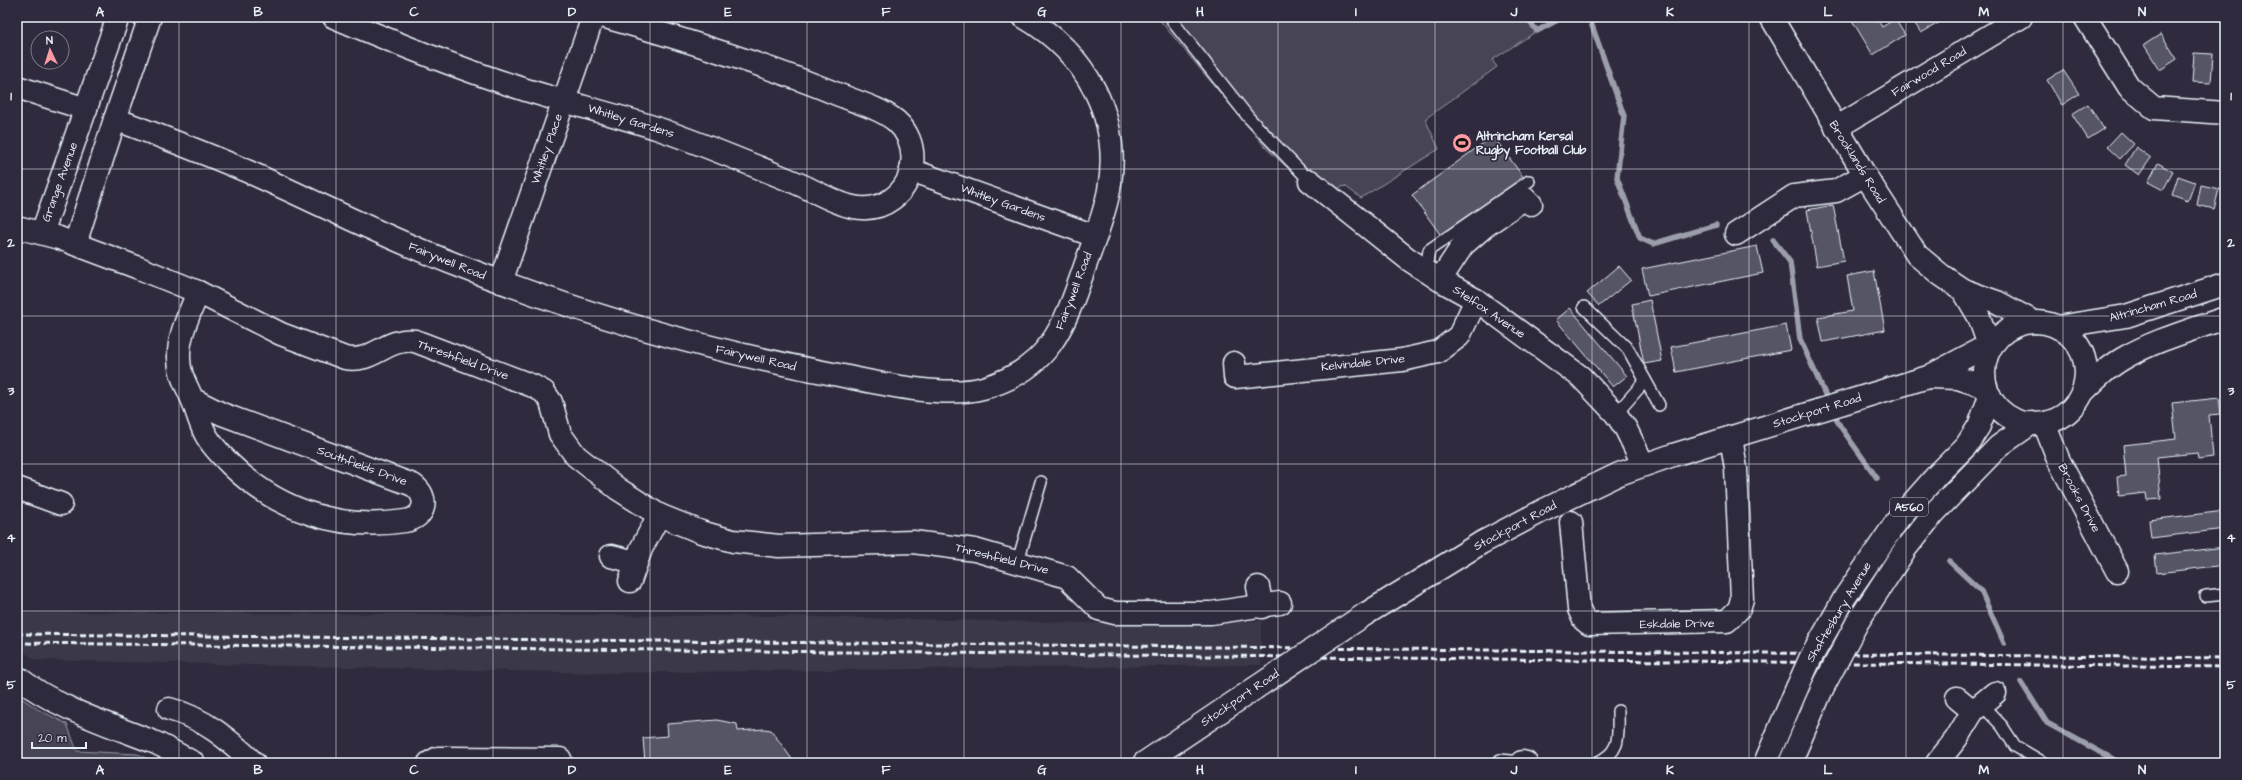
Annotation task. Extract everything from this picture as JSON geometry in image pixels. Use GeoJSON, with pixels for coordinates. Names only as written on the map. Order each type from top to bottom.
{"type":"FeatureCollection","features":[{"type":"Feature","properties":{"kind":"main road","name":"Grange Avenue"},"geometry":{"type":"LineString","coordinates":[[42,233],[118,17]]}},
{"type":"Feature","properties":{"kind":"main road"},"geometry":{"type":"LineString","coordinates":[[75,244],[122,97],[150,17]]}},
{"type":"Feature","properties":{"kind":"main road","name":"Whitley Gardens"},"geometry":{"type":"LineString","coordinates":[[334,17],[446,62],[520,88],[661,130],[798,184],[851,207],[873,207],[891,200],[902,189],[911,170],[913,156],[907,136],[901,126],[886,115],[820,87],[749,61],[605,17]]}},
{"type":"Feature","properties":{"kind":"main road","name":"Whitley Place"},"geometry":{"type":"LineString","coordinates":[[501,282],[593,17]]}},
{"type":"Feature","properties":{"kind":"main road","name":"Fairywell Road"},"geometry":{"type":"LineString","coordinates":[[115,119],[222,161],[406,245],[501,282],[662,334],[751,357],[845,376],[929,390],[964,392],[1009,379],[1030,365],[1047,348],[1066,319],[1095,236],[1106,201],[1111,176],[1110,139],[1104,109],[1093,83],[1080,63],[1048,32],[1024,17]]}},
{"type":"Feature","properties":{"kind":"main road","name":"Brooklands Road"},"geometry":{"type":"LineString","coordinates":[[1771,17],[1836,128],[1917,255],[1941,275],[1963,290],[1997,302],[2034,322]]}},
{"type":"Feature","properties":{"kind":"main road","name":"Fairwood Road"},"geometry":{"type":"LineString","coordinates":[[1836,128],[2021,17]]}},
{"type":"Feature","properties":{"kind":"main road"},"geometry":{"type":"LineString","coordinates":[[2085,17],[2129,86],[2154,108],[2225,113]]}},
{"type":"Feature","properties":{"kind":"main road"},"geometry":{"type":"LineString","coordinates":[[17,87],[86,109]]}},
{"type":"Feature","properties":{"kind":"main road"},"geometry":{"type":"LineString","coordinates":[[94,87],[122,97]]}},
{"type":"Feature","properties":{"kind":"main road","name":"Grange Avenue"},"geometry":{"type":"LineString","coordinates":[[79,131],[108,142]]}},
{"type":"Feature","properties":{"kind":"main road","name":"Whitley Gardens"},"geometry":{"type":"LineString","coordinates":[[911,170],[1095,236]]}},
{"type":"Feature","properties":{"kind":"main road"},"geometry":{"type":"LineString","coordinates":[[1736,234],[1794,196],[1836,191],[1865,175]]}},
{"type":"Feature","properties":{"kind":"main road","name":"Stelfox Avenue"},"geometry":{"type":"LineString","coordinates":[[1310,181],[1433,275],[1476,300],[1575,372],[1601,396],[1616,414],[1626,429],[1643,464]]}},
{"type":"Feature","properties":{"kind":"main road"},"geometry":{"type":"LineString","coordinates":[[1433,275],[1463,245],[1485,226],[1525,198],[1531,204]]}},
{"type":"Feature","properties":{"kind":"main road"},"geometry":{"type":"LineString","coordinates":[[17,227],[42,233],[75,244],[198,292]]}},
{"type":"Feature","properties":{"kind":"main road","name":"Altrincham Road"},"geometry":{"type":"LineString","coordinates":[[2057,327],[2126,316],[2225,284]]}},
{"type":"Feature","properties":{"kind":"main road","name":"Brooklands Road"},"geometry":{"type":"LineString","coordinates":[[1963,290],[1979,316],[1990,348]]}},
{"type":"Feature","properties":{"kind":"main road","name":"Southfields Drive"},"geometry":{"type":"LineString","coordinates":[[192,399],[222,414],[413,485],[419,490],[423,497],[424,508],[418,517],[412,520],[374,525],[318,517],[282,503],[252,484],[218,452],[206,435],[182,378],[179,354],[184,328],[198,292]]}},
{"type":"Feature","properties":{"kind":"main road","name":"Threshfield Drive"},"geometry":{"type":"LineString","coordinates":[[198,292],[281,334],[345,358],[353,359],[365,357],[395,342],[415,341],[539,389],[551,402],[560,434],[570,450],[618,489],[659,515],[701,532],[757,544],[804,546],[927,543],[975,550],[1066,577],[1096,606],[1106,612],[1211,613],[1267,599]]}},
{"type":"Feature","properties":{"kind":"main road","name":"Kelvindale Drive"},"geometry":{"type":"LineString","coordinates":[[1234,363],[1235,377],[1402,360],[1438,352],[1459,336],[1476,300]]}},
{"type":"Feature","properties":{"kind":"main road","name":"A560"},"geometry":{"type":"LineString","coordinates":[[2038,423],[2058,418],[2070,410],[2082,393],[2102,373],[2123,358],[2139,350],[2225,318]]}},
{"type":"Feature","properties":{"kind":"main road","name":"A560"},"geometry":{"type":"LineString","coordinates":[[1988,391],[1984,374],[1985,361],[1990,348],[2006,331],[2020,324],[2034,322],[2057,327],[2066,333],[2081,350],[2086,372],[2082,393]]}},
{"type":"Feature","properties":{"kind":"main road","name":"Stockport Road"},"geometry":{"type":"LineString","coordinates":[[1144,763],[1364,615],[1481,543],[1591,487],[1643,464],[1928,377],[1979,350],[1990,348]]}},
{"type":"Feature","properties":{"kind":"main road","name":"Stockport Road"},"geometry":{"type":"LineString","coordinates":[[1928,377],[1952,377],[1988,391]]}},
{"type":"Feature","properties":{"kind":"main road"},"geometry":{"type":"LineString","coordinates":[[1988,391],[2007,415],[2021,422],[2038,423]]}},
{"type":"Feature","properties":{"kind":"main road","name":"Shaftesbury Avenue"},"geometry":{"type":"LineString","coordinates":[[1765,763],[1810,659],[1845,597],[1899,518],[1938,474],[1966,446],[1979,426],[1988,391]]}},
{"type":"Feature","properties":{"kind":"main road","name":"Shaftesbury Avenue"},"geometry":{"type":"LineString","coordinates":[[1790,763],[1822,689],[1857,623],[1906,548],[1934,513],[1999,446],[2038,423]]}},
{"type":"Feature","properties":{"kind":"main road","name":"Brooks Drive"},"geometry":{"type":"LineString","coordinates":[[2038,423],[2117,571]]}},
{"type":"Feature","properties":{"kind":"main road","name":"Eskdale Drive"},"geometry":{"type":"LineString","coordinates":[[1571,522],[1579,609],[1584,620],[1589,624],[1727,621],[1739,610],[1742,599],[1736,470],[1731,437]]}},
{"type":"Feature","properties":{"kind":"main road"},"geometry":{"type":"LineString","coordinates":[[17,488],[61,504]]}},
{"type":"Feature","properties":{"kind":"main road"},"geometry":{"type":"LineString","coordinates":[[611,556],[633,572],[659,515]]}},
{"type":"Feature","properties":{"kind":"main road"},"geometry":{"type":"LineString","coordinates":[[17,677],[52,700],[98,722],[157,744],[194,763]]}},
{"type":"Feature","properties":{"kind":"main road"},"geometry":{"type":"LineString","coordinates":[[1937,763],[1956,739],[1977,701]]}},
{"type":"Feature","properties":{"kind":"main road"},"geometry":{"type":"LineString","coordinates":[[169,709],[200,720],[221,734],[254,763]]}},
{"type":"Feature","properties":{"kind":"main road"},"geometry":{"type":"LineString","coordinates":[[429,763],[438,758],[560,760]]}},
{"type":"Feature","properties":{"kind":"main road"},"geometry":{"type":"LineString","coordinates":[[1522,762],[1526,763]]}},
{"type":"Feature","properties":{"kind":"lane"},"geometry":{"type":"LineString","coordinates":[[1173,22],[1249,118],[1310,181]]}},
{"type":"Feature","properties":{"kind":"lane"},"geometry":{"type":"LineString","coordinates":[[1433,275],[1429,250],[1528,181]]}},
{"type":"Feature","properties":{"kind":"lane"},"geometry":{"type":"LineString","coordinates":[[1584,307],[1628,349],[1659,405]]}},
{"type":"Feature","properties":{"kind":"lane"},"geometry":{"type":"LineString","coordinates":[[1616,414],[1645,381]]}},
{"type":"Feature","properties":{"kind":"lane"},"geometry":{"type":"LineString","coordinates":[[1018,562],[1040,482]]}},
{"type":"Feature","properties":{"kind":"lane"},"geometry":{"type":"LineString","coordinates":[[2206,596],[2225,594]]}},
{"type":"Feature","properties":{"kind":"lane"},"geometry":{"type":"LineString","coordinates":[[1977,701],[2002,726],[2014,746],[2044,763]]}},
{"type":"Feature","properties":{"kind":"lane"},"geometry":{"type":"LineString","coordinates":[[1596,763],[1609,758],[1615,749],[1618,732],[1618,711]]}},
{"type":"Feature","properties":{"kind":"lane"},"geometry":{"type":"LineString","coordinates":[[1500,760],[1522,762]]}},
{"type":"Feature","properties":{"kind":"shaded area"},"geometry":{"type":"Polygon","coordinates":[[[1157,17],[1526,17],[1537,31],[1492,60],[1497,67],[1425,119],[1439,149],[1361,198],[1345,186],[1317,195],[1266,148],[1157,17]]]}},
{"type":"Feature","properties":{"kind":"shaded area"},"geometry":{"type":"Polygon","coordinates":[[[17,612],[779,616],[1094,623],[1261,621],[1261,665],[596,673],[35,660],[17,647],[17,612]]]}},
{"type":"Feature","properties":{"kind":"shaded area"},"geometry":{"type":"Polygon","coordinates":[[[17,695],[39,710],[67,724],[77,751],[138,754],[155,763],[17,763],[17,695]]]}},
{"type":"Feature","properties":{"kind":"building"},"geometry":{"type":"Polygon","coordinates":[[[1850,17],[1876,17],[1882,27],[1895,19],[1905,35],[1873,55],[1850,17]]]}},
{"type":"Feature","properties":{"kind":"building"},"geometry":{"type":"Polygon","coordinates":[[[1915,17],[1947,18],[1921,33],[1912,19],[1915,17]]]}},
{"type":"Feature","properties":{"kind":"building"},"geometry":{"type":"Polygon","coordinates":[[[2161,34],[2177,59],[2160,70],[2144,45],[2161,34]]]}},
{"type":"Feature","properties":{"kind":"building"},"geometry":{"type":"Polygon","coordinates":[[[2194,53],[2213,54],[2211,83],[2192,82],[2194,53]]]}},
{"type":"Feature","properties":{"kind":"building"},"geometry":{"type":"Polygon","coordinates":[[[2063,70],[2079,94],[2062,105],[2047,80],[2063,70]]]}},
{"type":"Feature","properties":{"kind":"building"},"geometry":{"type":"Polygon","coordinates":[[[2088,104],[2104,129],[2088,139],[2072,114],[2088,104]]]}},
{"type":"Feature","properties":{"kind":"building"},"geometry":{"type":"Polygon","coordinates":[[[2121,132],[2134,144],[2120,159],[2107,147],[2121,132]]]}},
{"type":"Feature","properties":{"kind":"building","name":"Altrincham Kersal Rugby Football Club"},"geometry":{"type":"Polygon","coordinates":[[[1493,136],[1524,178],[1442,237],[1412,195],[1493,136]]]}},
{"type":"Feature","properties":{"kind":"building"},"geometry":{"type":"Polygon","coordinates":[[[2136,147],[2151,158],[2139,175],[2125,165],[2136,147]]]}},
{"type":"Feature","properties":{"kind":"building"},"geometry":{"type":"Polygon","coordinates":[[[2158,163],[2173,172],[2163,190],[2148,182],[2158,163]]]}},
{"type":"Feature","properties":{"kind":"building"},"geometry":{"type":"Polygon","coordinates":[[[2178,176],[2195,182],[2188,201],[2172,195],[2178,176]]]}},
{"type":"Feature","properties":{"kind":"building"},"geometry":{"type":"Polygon","coordinates":[[[2201,185],[2219,189],[2214,209],[2197,205],[2201,185]]]}},
{"type":"Feature","properties":{"kind":"building"},"geometry":{"type":"Polygon","coordinates":[[[1833,205],[1844,261],[1817,266],[1807,210],[1833,205]]]}},
{"type":"Feature","properties":{"kind":"building"},"geometry":{"type":"Polygon","coordinates":[[[1757,246],[1763,273],[1648,296],[1642,269],[1757,246]]]}},
{"type":"Feature","properties":{"kind":"building"},"geometry":{"type":"Polygon","coordinates":[[[1619,266],[1631,280],[1599,306],[1587,293],[1619,266]]]}},
{"type":"Feature","properties":{"kind":"building"},"geometry":{"type":"Polygon","coordinates":[[[1874,271],[1885,330],[1823,342],[1818,317],[1853,311],[1847,276],[1874,271]]]}},
{"type":"Feature","properties":{"kind":"building"},"geometry":{"type":"Polygon","coordinates":[[[1650,300],[1662,361],[1644,364],[1632,304],[1650,300]]]}},
{"type":"Feature","properties":{"kind":"building"},"geometry":{"type":"Polygon","coordinates":[[[1570,308],[1627,376],[1613,387],[1556,320],[1570,308]]]}},
{"type":"Feature","properties":{"kind":"building"},"geometry":{"type":"Polygon","coordinates":[[[1786,325],[1791,350],[1676,372],[1671,347],[1786,325]]]}},
{"type":"Feature","properties":{"kind":"building"},"geometry":{"type":"Polygon","coordinates":[[[2219,398],[2221,414],[2209,415],[2213,457],[2198,459],[2197,453],[2157,457],[2161,499],[2147,500],[2146,493],[2119,496],[2117,477],[2126,476],[2123,445],[2176,439],[2172,403],[2219,398]]]}},
{"type":"Feature","properties":{"kind":"building"},"geometry":{"type":"Polygon","coordinates":[[[2225,511],[2225,529],[2151,538],[2149,520],[2225,511]]]}},
{"type":"Feature","properties":{"kind":"building"},"geometry":{"type":"Polygon","coordinates":[[[2225,547],[2225,565],[2157,573],[2155,555],[2225,547]]]}},
{"type":"Feature","properties":{"kind":"building"},"geometry":{"type":"Polygon","coordinates":[[[717,720],[737,724],[738,731],[764,729],[771,730],[794,762],[645,763],[643,738],[668,736],[667,724],[717,720]]]}},
{"type":"Feature","properties":{"kind":"waterway"},"geometry":{"type":"LineString","coordinates":[[1526,17],[1537,31],[1563,17]]}},
{"type":"Feature","properties":{"kind":"waterway"},"geometry":{"type":"LineString","coordinates":[[1589,17],[1624,116],[1617,178],[1640,238],[1653,244],[1716,225]]}},
{"type":"Feature","properties":{"kind":"waterway"},"geometry":{"type":"LineString","coordinates":[[1773,240],[1790,262],[1800,339],[1829,403]]}},
{"type":"Feature","properties":{"kind":"waterway"},"geometry":{"type":"LineString","coordinates":[[1833,411],[1840,426],[1877,478]]}},
{"type":"Feature","properties":{"kind":"waterway"},"geometry":{"type":"LineString","coordinates":[[1949,561],[1981,591],[2004,643]]}},
{"type":"Feature","properties":{"kind":"waterway"},"geometry":{"type":"LineString","coordinates":[[2021,682],[2047,723],[2120,763]]}},
{"type":"Feature","properties":{"kind":"railway"},"geometry":{"type":"LineString","coordinates":[[17,634],[2225,658]]}},
{"type":"Feature","properties":{"kind":"railway"},"geometry":{"type":"LineString","coordinates":[[17,643],[2225,667]]}},
{"type":"Feature","properties":{"kind":"place","name":"Altrincham Kersal Rugby Football Club"},"geometry":{"type":"Point","coordinates":[1462,143]}}]}
